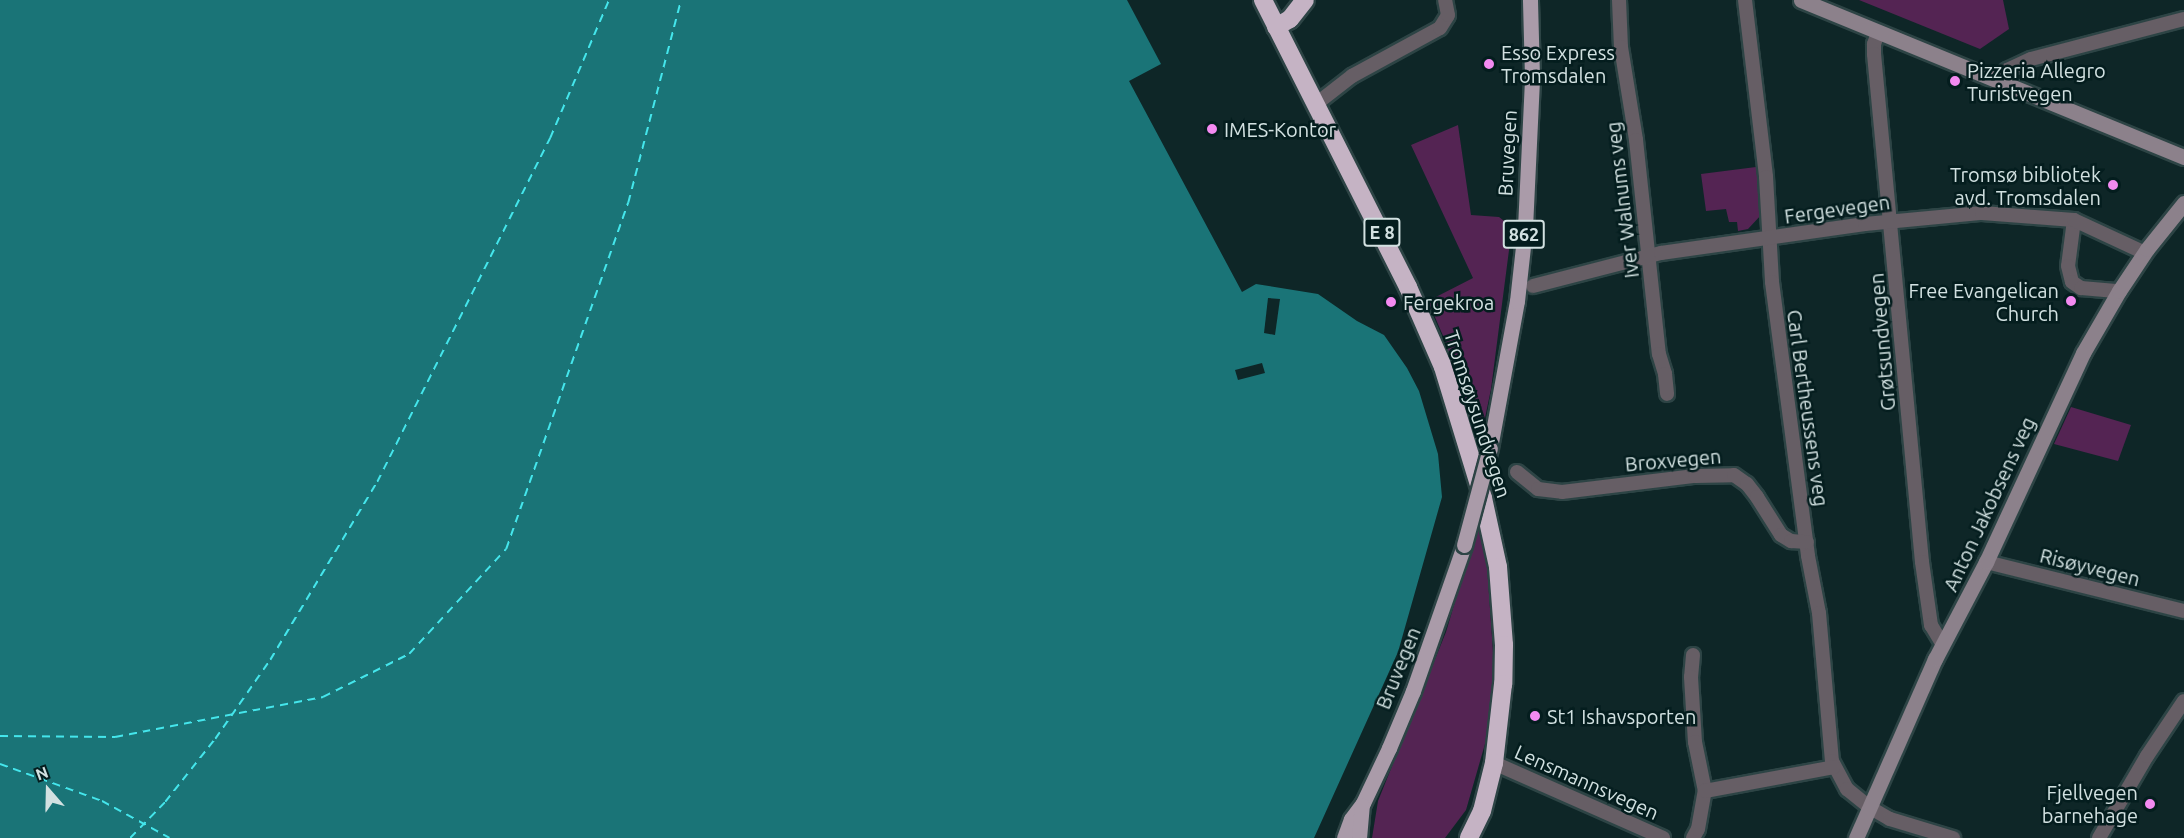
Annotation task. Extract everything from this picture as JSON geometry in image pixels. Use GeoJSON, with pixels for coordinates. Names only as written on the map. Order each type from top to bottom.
{"type":"FeatureCollection","features":[{"type":"Feature","properties":{"kind":"highway","name":"Tromsøysundvegen"},"geometry":{"type":"LineString","coordinates":[[1263,0],[1374,217],[1429,334],[1452,395],[1483,498],[1498,567],[1504,645],[1503,684],[1494,763],[1482,812],[1469,838]]}},
{"type":"Feature","properties":{"kind":"highway"},"geometry":{"type":"LineString","coordinates":[[1276,27],[1290,19],[1305,0]]}},
{"type":"Feature","properties":{"kind":"main road","name":"Bruvegen"},"geometry":{"type":"LineString","coordinates":[[1344,838],[1351,819],[1363,803],[1413,691],[1464,545],[1490,448],[1517,300],[1525,228],[1531,84],[1530,0]]}},
{"type":"Feature","properties":{"kind":"main road","name":"Bruvegen"},"geometry":{"type":"LineString","coordinates":[[1359,838],[1363,803]]}},
{"type":"Feature","properties":{"kind":"street"},"geometry":{"type":"LineString","coordinates":[[1316,104],[1352,76],[1440,28],[1448,15],[1445,0]]}},
{"type":"Feature","properties":{"kind":"street","name":"Iver Walnums veg"},"geometry":{"type":"LineString","coordinates":[[1618,0],[1621,47],[1636,140],[1659,354],[1665,374],[1667,394]]}},
{"type":"Feature","properties":{"kind":"street","name":"Carl Bertheussens veg"},"geometry":{"type":"LineString","coordinates":[[1745,0],[1766,177],[1772,282],[1807,542],[1819,613],[1828,734],[1834,767],[1847,789],[1869,807],[1890,819],[1945,837]]}},
{"type":"Feature","properties":{"kind":"street"},"geometry":{"type":"LineString","coordinates":[[1801,0],[2184,157]]}},
{"type":"Feature","properties":{"kind":"street"},"geometry":{"type":"LineString","coordinates":[[1996,80],[2007,70],[2031,59],[2184,19]]}},
{"type":"Feature","properties":{"kind":"street","name":"Grøtsundvegen"},"geometry":{"type":"LineString","coordinates":[[1878,33],[1874,54],[1891,221],[1900,350],[1927,598],[1931,625],[1942,643]]}},
{"type":"Feature","properties":{"kind":"street","name":"Anton Jakobsens veg"},"geometry":{"type":"LineString","coordinates":[[1857,838],[1942,643],[1986,562],[2083,353],[2119,291],[2184,203]]}},
{"type":"Feature","properties":{"kind":"street","name":"Fergevegen"},"geometry":{"type":"LineString","coordinates":[[1533,286],[1648,256],[1891,221],[1982,213],[2074,220],[2145,253]]}},
{"type":"Feature","properties":{"kind":"street"},"geometry":{"type":"LineString","coordinates":[[2074,220],[2068,266],[2072,282],[2081,288],[2119,291]]}},
{"type":"Feature","properties":{"kind":"street","name":"Broxvegen"},"geometry":{"type":"LineString","coordinates":[[1517,472],[1538,489],[1562,492],[1695,476],[1734,475],[1752,490],[1781,535],[1791,541],[1807,542]]}},
{"type":"Feature","properties":{"kind":"street","name":"Risøyvegen"},"geometry":{"type":"LineString","coordinates":[[1986,562],[2182,610]]}},
{"type":"Feature","properties":{"kind":"street"},"geometry":{"type":"LineString","coordinates":[[2182,610],[2184,595]]}},
{"type":"Feature","properties":{"kind":"street"},"geometry":{"type":"LineString","coordinates":[[1693,655],[1691,677],[1695,742],[1705,791],[1698,829],[1693,838]]}},
{"type":"Feature","properties":{"kind":"street"},"geometry":{"type":"LineString","coordinates":[[2099,838],[2147,756],[2184,701]]}},
{"type":"Feature","properties":{"kind":"street","name":"Lensmannsvegen"},"geometry":{"type":"LineString","coordinates":[[1494,763],[1663,838]]}},
{"type":"Feature","properties":{"kind":"street"},"geometry":{"type":"LineString","coordinates":[[1705,791],[1834,767]]}},
{"type":"Feature","properties":{"kind":"shaded area"},"geometry":{"type":"Polygon","coordinates":[[[1859,0],[2003,0],[2009,29],[1980,49],[1859,0]]]}},
{"type":"Feature","properties":{"kind":"shaded area"},"geometry":{"type":"Polygon","coordinates":[[[1458,125],[1471,215],[1499,217],[1512,227],[1491,389],[1479,447],[1444,338],[1428,301],[1473,278],[1411,145],[1458,125]]]}},
{"type":"Feature","properties":{"kind":"shaded area"},"geometry":{"type":"Polygon","coordinates":[[[1756,167],[1762,214],[1748,229],[1738,231],[1737,222],[1729,222],[1726,209],[1706,211],[1701,174],[1756,167]]]}},
{"type":"Feature","properties":{"kind":"shaded area"},"geometry":{"type":"Polygon","coordinates":[[[2071,407],[2131,425],[2118,461],[2054,444],[2071,407]]]}},
{"type":"Feature","properties":{"kind":"shaded area"},"geometry":{"type":"Polygon","coordinates":[[[1479,521],[1485,536],[1495,681],[1487,737],[1466,810],[1445,838],[1372,838],[1378,801],[1446,632],[1479,521]]]}},
{"type":"Feature","properties":{"kind":"water"},"geometry":{"type":"Polygon","coordinates":[[[0,0],[1127,0],[1161,64],[1129,81],[1242,292],[1256,284],[1318,294],[1357,321],[1384,335],[1407,368],[1419,391],[1438,454],[1442,497],[1398,652],[1314,838],[0,838],[0,0]]]}},
{"type":"Feature","properties":{"kind":"pier"},"geometry":{"type":"Polygon","coordinates":[[[1268,298],[1280,299],[1275,335],[1264,333],[1268,298]]]}},
{"type":"Feature","properties":{"kind":"pier"},"geometry":{"type":"Polygon","coordinates":[[[1262,363],[1265,373],[1238,380],[1235,370],[1262,363]]]}},
{"type":"Feature","properties":{"kind":"ferry route"},"geometry":{"type":"LineString","coordinates":[[130,838],[165,802],[215,739],[270,660],[377,482],[550,138],[609,0]]}},
{"type":"Feature","properties":{"kind":"ferry route"},"geometry":{"type":"LineString","coordinates":[[0,736],[115,737],[323,697],[409,654],[506,549],[628,203],[681,0]]}},
{"type":"Feature","properties":{"kind":"ferry route"},"geometry":{"type":"LineString","coordinates":[[0,764],[102,801],[170,838]]}},
{"type":"Feature","properties":{"kind":"place","name":"Esso Express Tromsdalen"},"geometry":{"type":"Point","coordinates":[1489,64]}},
{"type":"Feature","properties":{"kind":"place","name":"Pizzeria Allegro Turistvegen"},"geometry":{"type":"Point","coordinates":[1955,81]}},
{"type":"Feature","properties":{"kind":"place","name":"IMES-Kontor"},"geometry":{"type":"Point","coordinates":[1212,129]}},
{"type":"Feature","properties":{"kind":"place","name":"Tromsø bibliotek avd. Tromsdalen"},"geometry":{"type":"Point","coordinates":[2113,185]}},
{"type":"Feature","properties":{"kind":"place","name":"Free Evangelican Church"},"geometry":{"type":"Point","coordinates":[2071,301]}},
{"type":"Feature","properties":{"kind":"place","name":"Fergekroa"},"geometry":{"type":"Point","coordinates":[1391,302]}},
{"type":"Feature","properties":{"kind":"place","name":"St1 Ishavsporten"},"geometry":{"type":"Point","coordinates":[1535,716]}},
{"type":"Feature","properties":{"kind":"place","name":"Fjellvegen barnehage"},"geometry":{"type":"Point","coordinates":[2150,804]}}]}
